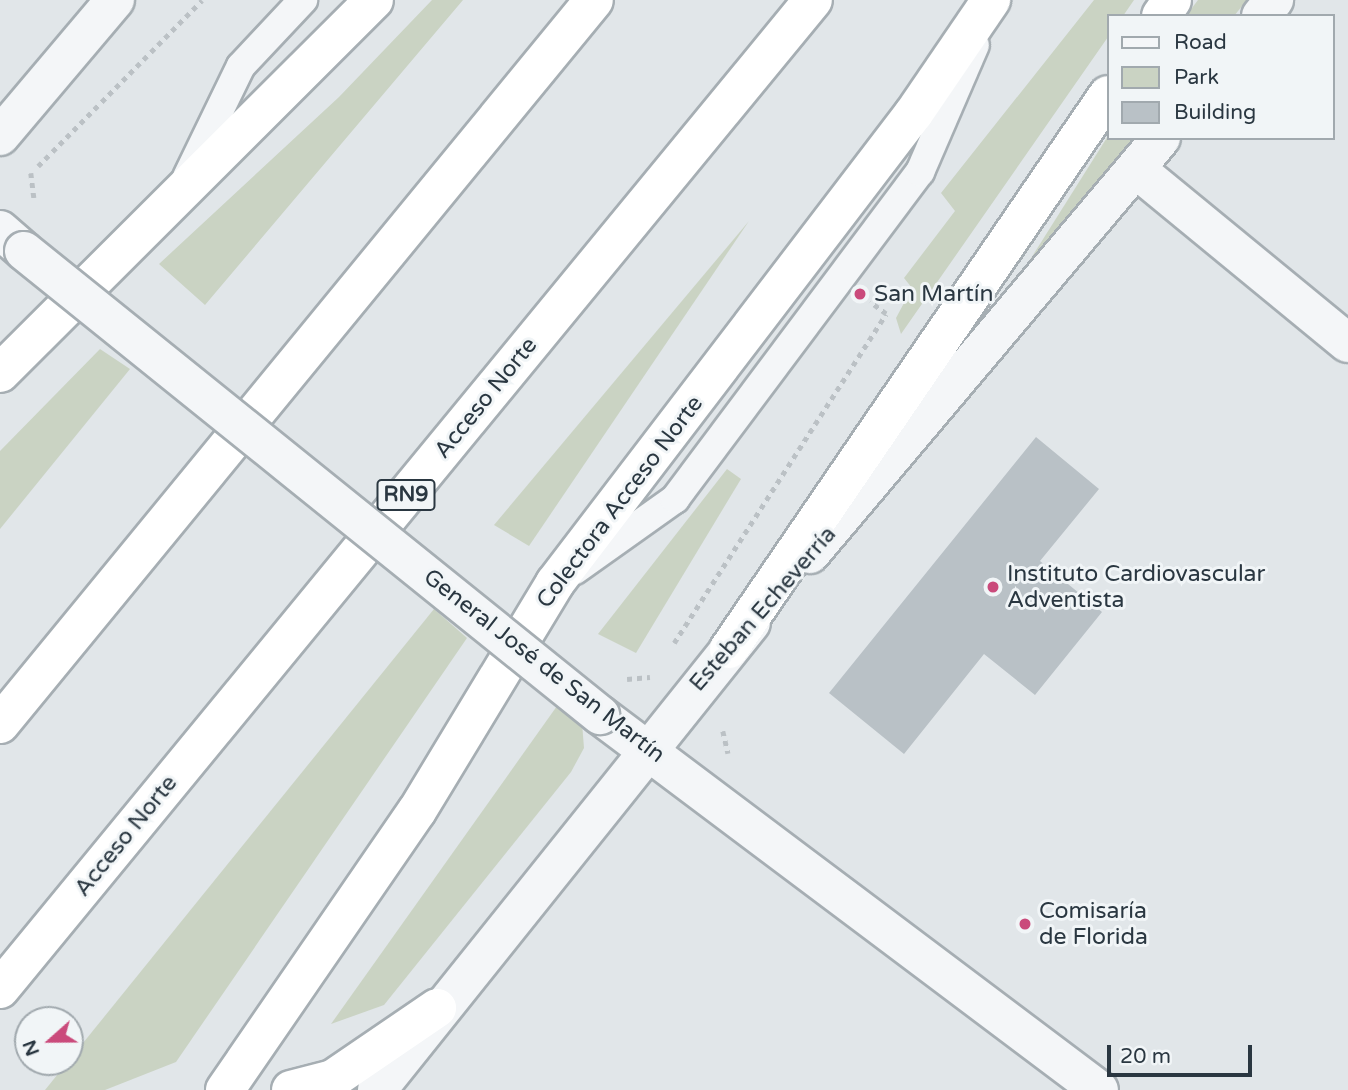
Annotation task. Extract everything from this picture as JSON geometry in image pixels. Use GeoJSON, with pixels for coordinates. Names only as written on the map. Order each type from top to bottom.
{"type":"FeatureCollection","features":[{"type":"Feature","properties":{"kind":"highway"},"geometry":{"type":"LineString","coordinates":[[0,373],[374,0]]}},
{"type":"Feature","properties":{"kind":"highway"},"geometry":{"type":"LineString","coordinates":[[0,724],[594,0]]}},
{"type":"Feature","properties":{"kind":"highway","name":"Acceso Norte"},"geometry":{"type":"LineString","coordinates":[[0,989],[813,0]]}},
{"type":"Feature","properties":{"kind":"highway","name":"Colectora Acceso Norte"},"geometry":{"type":"LineString","coordinates":[[225,1090],[417,811],[555,583],[914,114],[992,0]]}},
{"type":"Feature","properties":{"kind":"highway"},"geometry":{"type":"LineString","coordinates":[[729,649],[1106,98]]}},
{"type":"Feature","properties":{"kind":"highway"},"geometry":{"type":"LineString","coordinates":[[291,1090],[333,1079],[437,1008]]}},
{"type":"Feature","properties":{"kind":"street"},"geometry":{"type":"LineString","coordinates":[[10,150],[115,0]]}},
{"type":"Feature","properties":{"kind":"street"},"geometry":{"type":"LineString","coordinates":[[1263,14],[1274,0]]}},
{"type":"Feature","properties":{"kind":"street","name":"Esteban Echeverría"},"geometry":{"type":"LineString","coordinates":[[377,1090],[437,1008],[648,746],[1159,140]]}},
{"type":"Feature","properties":{"kind":"street"},"geometry":{"type":"LineString","coordinates":[[1136,169],[1348,343]]}},
{"type":"Feature","properties":{"kind":"street","name":"General José de San Martín"},"geometry":{"type":"LineString","coordinates":[[12,240],[600,715],[648,746],[1099,1090]]}},
{"type":"Feature","properties":{"kind":"lane"},"geometry":{"type":"LineString","coordinates":[[178,197],[241,66],[303,0]]}},
{"type":"Feature","properties":{"kind":"path"},"geometry":{"type":"LineString","coordinates":[[10,150],[31,173],[202,0]]}},
{"type":"Feature","properties":{"kind":"green space"},"geometry":{"type":"Polygon","coordinates":[[[432,0],[463,0],[205,305],[159,264],[339,97],[432,0]]]}},
{"type":"Feature","properties":{"kind":"green space"},"geometry":{"type":"Polygon","coordinates":[[[1094,0],[1134,0],[1124,14],[1106,14],[1106,40],[901,334],[896,318],[912,288],[904,278],[955,211],[941,193],[1094,0]]]}},
{"type":"Feature","properties":{"kind":"green space"},"geometry":{"type":"Polygon","coordinates":[[[1198,0],[1247,0],[1236,14],[1188,14],[1198,0]]]}},
{"type":"Feature","properties":{"kind":"green space"},"geometry":{"type":"Polygon","coordinates":[[[1106,139],[1132,140],[1049,247],[1028,263],[1106,139]]]}},
{"type":"Feature","properties":{"kind":"green space"},"geometry":{"type":"Polygon","coordinates":[[[749,221],[529,546],[494,525],[749,221]]]}},
{"type":"Feature","properties":{"kind":"green space"},"geometry":{"type":"Polygon","coordinates":[[[100,349],[130,369],[0,529],[0,451],[100,349]]]}},
{"type":"Feature","properties":{"kind":"green space"},"geometry":{"type":"Polygon","coordinates":[[[727,469],[741,479],[636,653],[598,634],[727,469]]]}},
{"type":"Feature","properties":{"kind":"green space"},"geometry":{"type":"Polygon","coordinates":[[[434,609],[467,638],[176,1062],[105,1090],[45,1090],[56,1076],[84,1076],[84,1042],[434,609]]]}},
{"type":"Feature","properties":{"kind":"green space"},"geometry":{"type":"Polygon","coordinates":[[[557,706],[582,723],[584,748],[571,772],[384,1005],[331,1024],[557,706]]]}},
{"type":"Feature","properties":{"kind":"building","name":"Instituto Cardiovascular Adventista"},"geometry":{"type":"Polygon","coordinates":[[[1036,437],[1099,489],[1040,561],[1102,612],[1035,695],[984,654],[904,754],[829,693],[1036,437]]]}},
{"type":"Feature","properties":{"kind":"place","name":"San Martín"},"geometry":{"type":"Point","coordinates":[860,294]}},
{"type":"Feature","properties":{"kind":"place","name":"Instituto Cardiovascular Adventista"},"geometry":{"type":"Point","coordinates":[993,587]}},
{"type":"Feature","properties":{"kind":"place","name":"Comisaría de Florida"},"geometry":{"type":"Point","coordinates":[1025,924]}}]}
